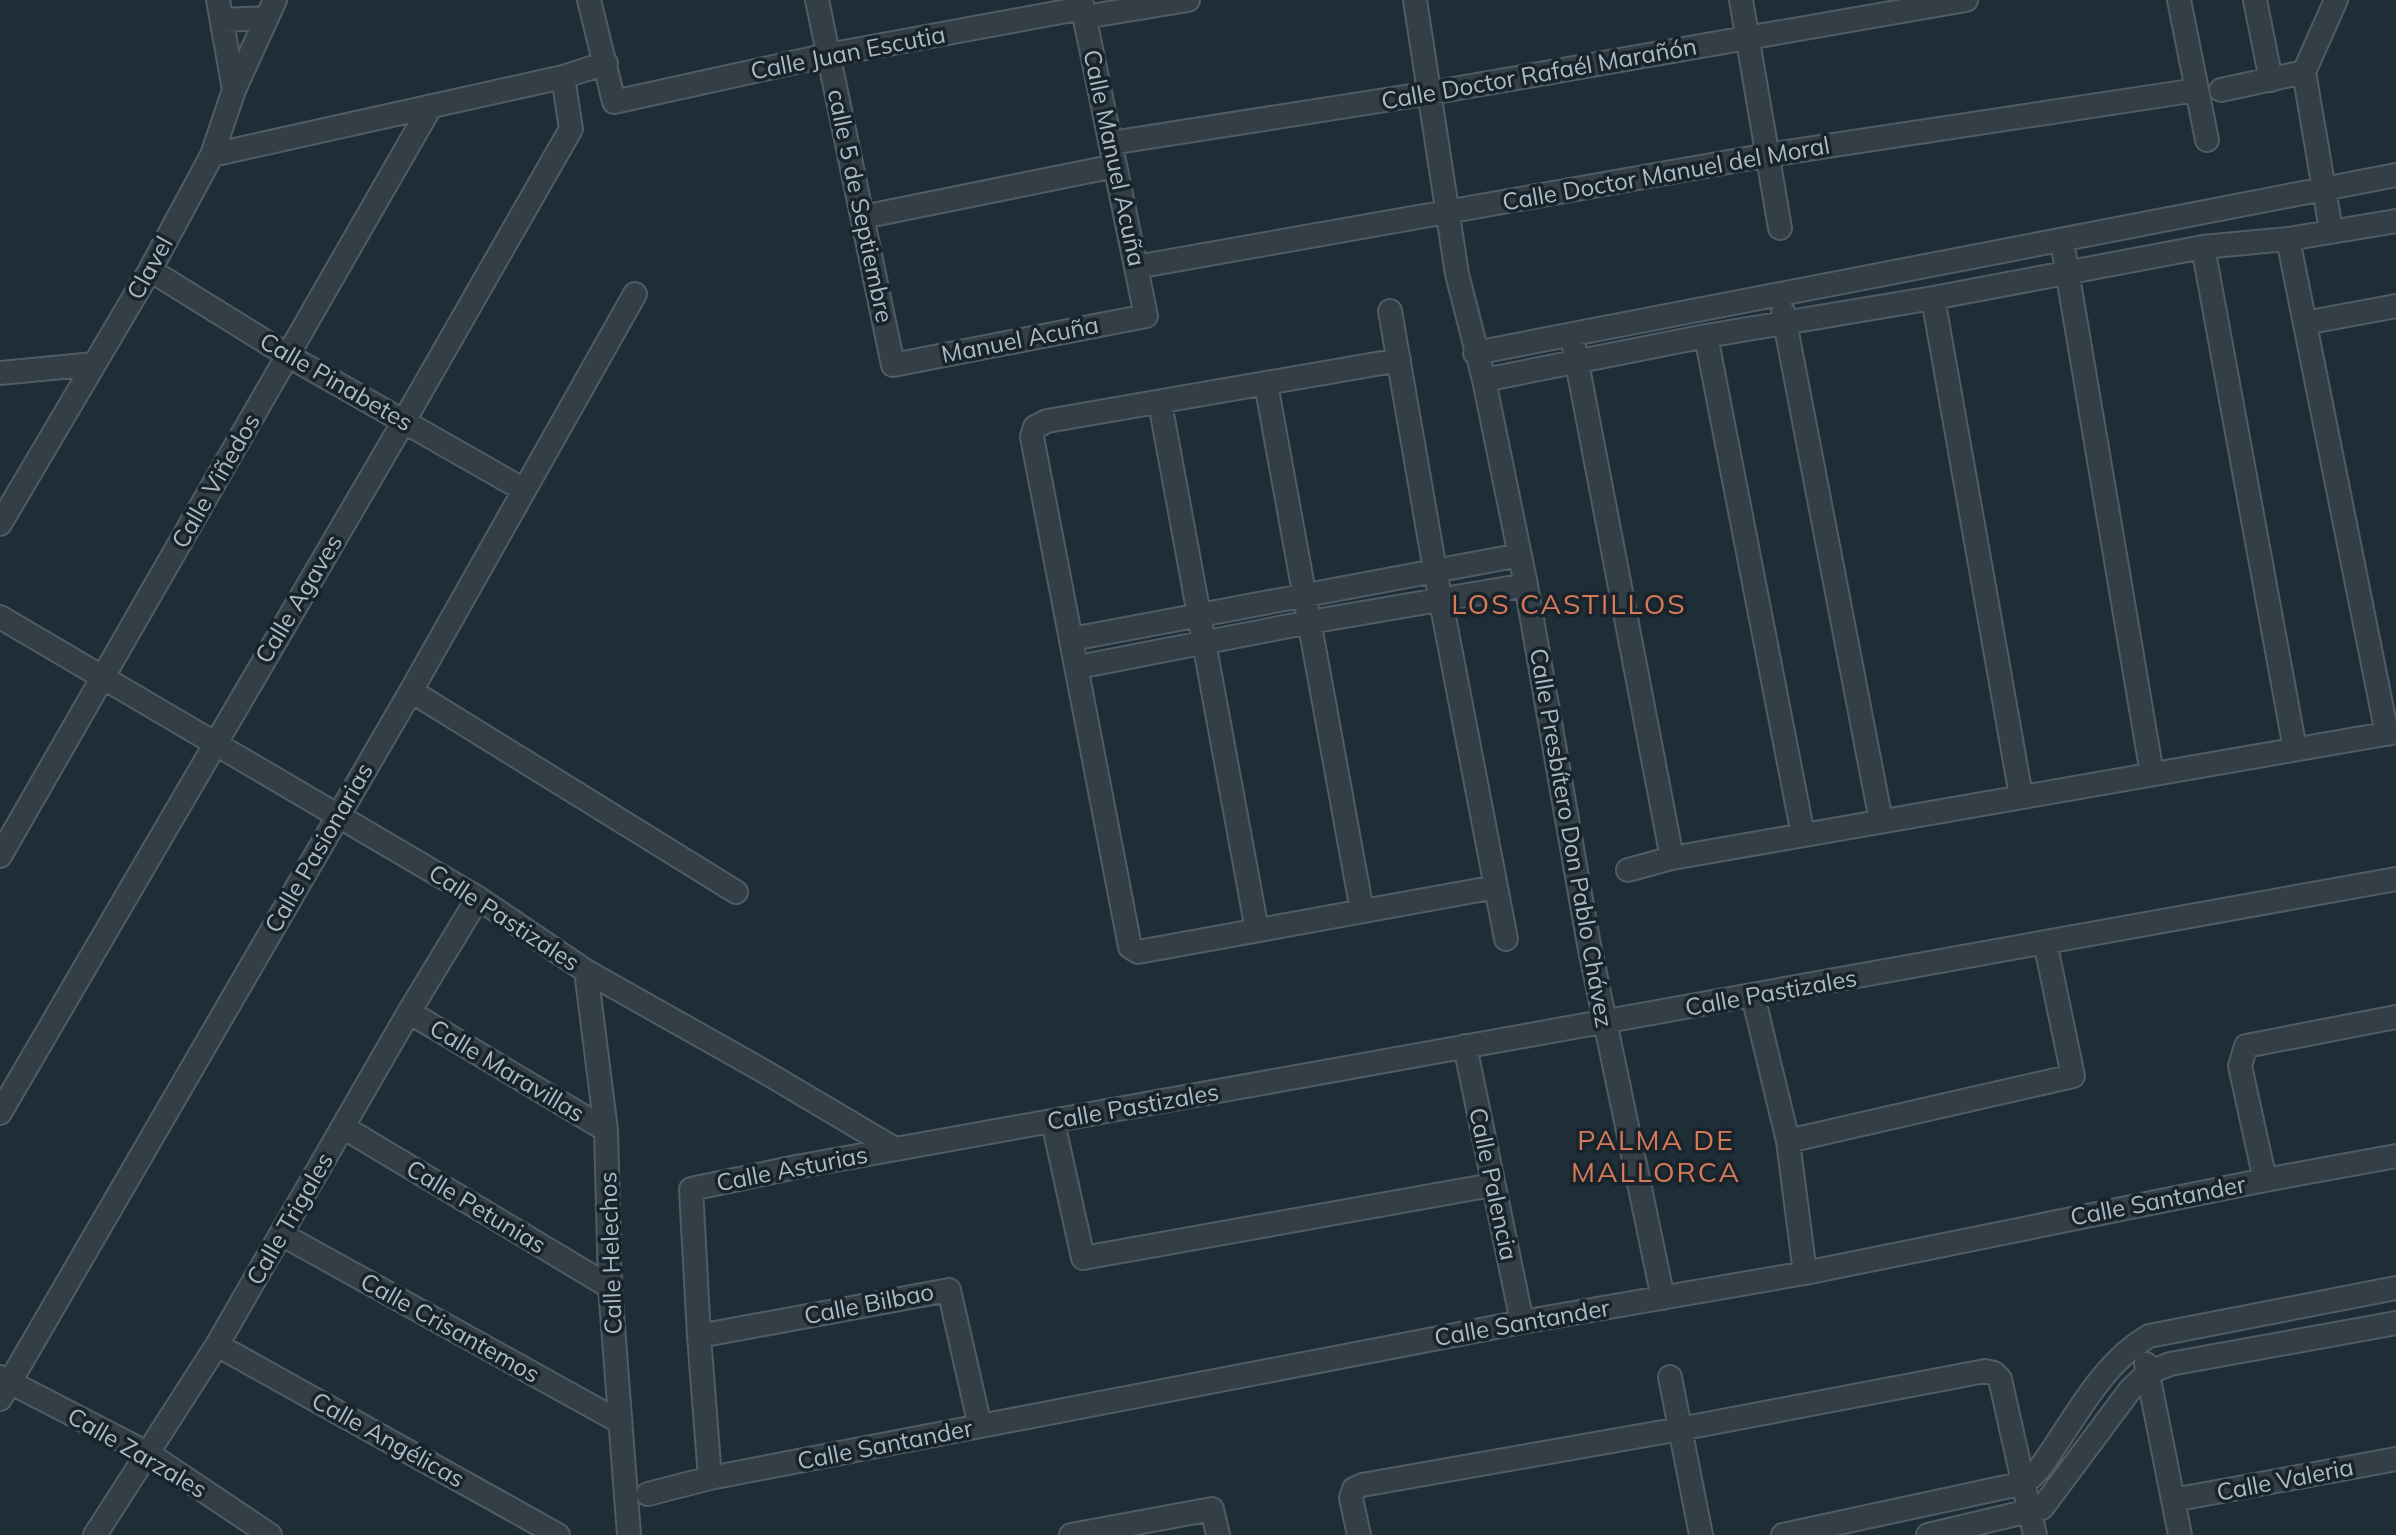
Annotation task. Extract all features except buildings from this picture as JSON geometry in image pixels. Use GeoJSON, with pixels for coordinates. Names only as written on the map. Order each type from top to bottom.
{"type":"FeatureCollection","features":[{"type":"Feature","properties":{"kind":"street"},"geometry":{"type":"LineString","coordinates":[[212,155],[563,77],[606,63],[589,0]]}},
{"type":"Feature","properties":{"kind":"street","name":"calle 5 de Septiembre"},"geometry":{"type":"LineString","coordinates":[[817,0],[893,365]]}},
{"type":"Feature","properties":{"kind":"street","name":"Calle Juan Escutia"},"geometry":{"type":"LineString","coordinates":[[606,63],[614,102],[828,55],[1083,8],[1188,0]]}},
{"type":"Feature","properties":{"kind":"street","name":"Calle Presbítero Don Pablo Chávez"},"geometry":{"type":"LineString","coordinates":[[1415,0],[1457,274],[1484,380],[1520,555],[1604,1022],[1663,1298]]}},
{"type":"Feature","properties":{"kind":"street"},"geometry":{"type":"LineString","coordinates":[[1741,0],[1780,228]]}},
{"type":"Feature","properties":{"kind":"street","name":"Calle Doctor Rafaél Marañón"},"geometry":{"type":"LineString","coordinates":[[863,217],[1113,155],[1430,93],[1966,0]]}},
{"type":"Feature","properties":{"kind":"street"},"geometry":{"type":"LineString","coordinates":[[2179,0],[2207,140]]}},
{"type":"Feature","properties":{"kind":"street"},"geometry":{"type":"LineString","coordinates":[[2255,0],[2271,80]]}},
{"type":"Feature","properties":{"kind":"street"},"geometry":{"type":"LineString","coordinates":[[2331,230],[2304,72],[2336,0]]}},
{"type":"Feature","properties":{"kind":"street","name":"Calle Manuel Acuña"},"geometry":{"type":"LineString","coordinates":[[1083,8],[1146,316]]}},
{"type":"Feature","properties":{"kind":"street"},"geometry":{"type":"LineString","coordinates":[[234,90],[220,10],[271,9]]}},
{"type":"Feature","properties":{"kind":"street","name":"Clavel"},"geometry":{"type":"LineString","coordinates":[[0,524],[150,270],[212,155],[234,90],[271,9]]}},
{"type":"Feature","properties":{"kind":"street"},"geometry":{"type":"LineString","coordinates":[[2221,90],[2304,72]]}},
{"type":"Feature","properties":{"kind":"street","name":"Calle Agaves"},"geometry":{"type":"LineString","coordinates":[[0,1113],[571,129],[563,77]]}},
{"type":"Feature","properties":{"kind":"street","name":"Calle Doctor Manuel del Moral"},"geometry":{"type":"LineString","coordinates":[[1136,267],[1768,155],[2197,90]]}},
{"type":"Feature","properties":{"kind":"street","name":"Calle Viñedos"},"geometry":{"type":"LineString","coordinates":[[0,856],[431,106]]}},
{"type":"Feature","properties":{"kind":"street"},"geometry":{"type":"LineString","coordinates":[[1475,353],[2396,175]]}},
{"type":"Feature","properties":{"kind":"street"},"geometry":{"type":"LineString","coordinates":[[1484,380],[1706,336],[1933,298],[2203,247],[2288,239],[2396,221]]}},
{"type":"Feature","properties":{"kind":"street"},"geometry":{"type":"LineString","coordinates":[[1628,870],[1672,858],[2392,733],[2288,239]]}},
{"type":"Feature","properties":{"kind":"street"},"geometry":{"type":"LineString","coordinates":[[2062,241],[2152,774]]}},
{"type":"Feature","properties":{"kind":"street"},"geometry":{"type":"LineString","coordinates":[[2203,247],[2295,749]]}},
{"type":"Feature","properties":{"kind":"street","name":"Calle Pinabetes"},"geometry":{"type":"LineString","coordinates":[[150,270],[287,355],[524,490]]}},
{"type":"Feature","properties":{"kind":"street","name":"Calle Pasionarias"},"geometry":{"type":"LineString","coordinates":[[3,1386],[411,691],[635,294]]}},
{"type":"Feature","properties":{"kind":"street"},"geometry":{"type":"LineString","coordinates":[[1783,295],[1783,324],[1881,821]]}},
{"type":"Feature","properties":{"kind":"street"},"geometry":{"type":"LineString","coordinates":[[1933,298],[2021,796]]}},
{"type":"Feature","properties":{"kind":"street"},"geometry":{"type":"LineString","coordinates":[[2305,323],[2396,306]]}},
{"type":"Feature","properties":{"kind":"street"},"geometry":{"type":"LineString","coordinates":[[1390,311],[1440,599],[1506,939]]}},
{"type":"Feature","properties":{"kind":"street","name":"Manuel Acuña"},"geometry":{"type":"LineString","coordinates":[[893,365],[1146,316]]}},
{"type":"Feature","properties":{"kind":"street"},"geometry":{"type":"LineString","coordinates":[[1572,334],[1672,858]]}},
{"type":"Feature","properties":{"kind":"street"},"geometry":{"type":"LineString","coordinates":[[1706,336],[1803,835]]}},
{"type":"Feature","properties":{"kind":"street"},"geometry":{"type":"LineString","coordinates":[[1399,360],[1047,421],[1035,427],[1032,437],[1130,947],[1138,952],[1496,887]]}},
{"type":"Feature","properties":{"kind":"street"},"geometry":{"type":"LineString","coordinates":[[0,373],[94,364]]}},
{"type":"Feature","properties":{"kind":"street"},"geometry":{"type":"LineString","coordinates":[[1266,384],[1362,911]]}},
{"type":"Feature","properties":{"kind":"street"},"geometry":{"type":"LineString","coordinates":[[1160,403],[1257,930]]}},
{"type":"Feature","properties":{"kind":"street"},"geometry":{"type":"LineString","coordinates":[[1072,639],[1520,555]]}},
{"type":"Feature","properties":{"kind":"street"},"geometry":{"type":"LineString","coordinates":[[1078,667],[1310,622],[1526,585]]}},
{"type":"Feature","properties":{"kind":"street","name":"Calle Pastizales"},"geometry":{"type":"LineString","coordinates":[[0,617],[478,898],[586,971],[895,1149],[2396,879]]}},
{"type":"Feature","properties":{"kind":"street"},"geometry":{"type":"LineString","coordinates":[[411,691],[736,892]]}},
{"type":"Feature","properties":{"kind":"street","name":"Calle Trigales"},"geometry":{"type":"LineString","coordinates":[[95,1535],[217,1345],[478,898]]}},
{"type":"Feature","properties":{"kind":"street"},"geometry":{"type":"LineString","coordinates":[[1788,1141],[2073,1076],[2045,942]]}},
{"type":"Feature","properties":{"kind":"street","name":"Calle Helechos"},"geometry":{"type":"LineString","coordinates":[[586,971],[606,1130],[610,1287],[629,1535]]}},
{"type":"Feature","properties":{"kind":"street"},"geometry":{"type":"LineString","coordinates":[[1753,996],[1788,1141],[1805,1273]]}},
{"type":"Feature","properties":{"kind":"street","name":"Calle Maravillas"},"geometry":{"type":"LineString","coordinates":[[409,1012],[606,1130]]}},
{"type":"Feature","properties":{"kind":"street"},"geometry":{"type":"LineString","coordinates":[[2265,1180],[2240,1066],[2246,1046],[2396,1017]]}},
{"type":"Feature","properties":{"kind":"street","name":"Calle Palencia"},"geometry":{"type":"LineString","coordinates":[[1465,1046],[1522,1322]]}},
{"type":"Feature","properties":{"kind":"street"},"geometry":{"type":"LineString","coordinates":[[1053,1122],[1083,1258],[1492,1185]]}},
{"type":"Feature","properties":{"kind":"street","name":"Calle Petunias"},"geometry":{"type":"LineString","coordinates":[[343,1127],[610,1287]]}},
{"type":"Feature","properties":{"kind":"street","name":"Calle Asturias"},"geometry":{"type":"LineString","coordinates":[[699,1336],[691,1189],[895,1149]]}},
{"type":"Feature","properties":{"kind":"street","name":"Calle Santander"},"geometry":{"type":"LineString","coordinates":[[648,1494],[710,1478],[1522,1322],[1805,1273],[2396,1156]]}},
{"type":"Feature","properties":{"kind":"street","name":"Calle Crisantemos"},"geometry":{"type":"LineString","coordinates":[[281,1234],[620,1422]]}},
{"type":"Feature","properties":{"kind":"street"},"geometry":{"type":"LineString","coordinates":[[1783,1535],[2024,1483],[2038,1474],[2087,1398],[2118,1359],[2141,1341],[2170,1331],[2396,1288]]}},
{"type":"Feature","properties":{"kind":"street","name":"Calle Bilbao"},"geometry":{"type":"LineString","coordinates":[[699,1336],[949,1290],[980,1426]]}},
{"type":"Feature","properties":{"kind":"street"},"geometry":{"type":"LineString","coordinates":[[2033,1524],[2130,1390],[2148,1373],[2170,1364],[2396,1323]]}},
{"type":"Feature","properties":{"kind":"street"},"geometry":{"type":"LineString","coordinates":[[699,1336],[710,1478]]}},
{"type":"Feature","properties":{"kind":"street"},"geometry":{"type":"LineString","coordinates":[[2141,1341],[2180,1535]]}},
{"type":"Feature","properties":{"kind":"street","name":"Calle Angélicas"},"geometry":{"type":"LineString","coordinates":[[217,1345],[558,1535]]}},
{"type":"Feature","properties":{"kind":"street"},"geometry":{"type":"LineString","coordinates":[[1359,1535],[1351,1498],[1354,1489],[1362,1485],[1985,1371],[1994,1373],[2000,1379],[2033,1524]]}},
{"type":"Feature","properties":{"kind":"street"},"geometry":{"type":"LineString","coordinates":[[1670,1377],[1701,1535]]}},
{"type":"Feature","properties":{"kind":"street","name":"Calle Zarzales"},"geometry":{"type":"LineString","coordinates":[[3,1386],[149,1454],[270,1535]]}},
{"type":"Feature","properties":{"kind":"street","name":"Calle Valeria"},"geometry":{"type":"LineString","coordinates":[[2173,1500],[2396,1459]]}},
{"type":"Feature","properties":{"kind":"street"},"geometry":{"type":"LineString","coordinates":[[1071,1535],[1212,1509],[1218,1535]]}},
{"type":"Feature","properties":{"kind":"street"},"geometry":{"type":"LineString","coordinates":[[1928,1535],[2033,1524]]}},
{"type":"Feature","properties":{"kind":"district","name":"LOS CASTILLOS"},"geometry":{"type":"Point","coordinates":[1569,604]}},
{"type":"Feature","properties":{"kind":"district","name":"PALMA DE MALLORCA"},"geometry":{"type":"Point","coordinates":[1656,1156]}}]}
